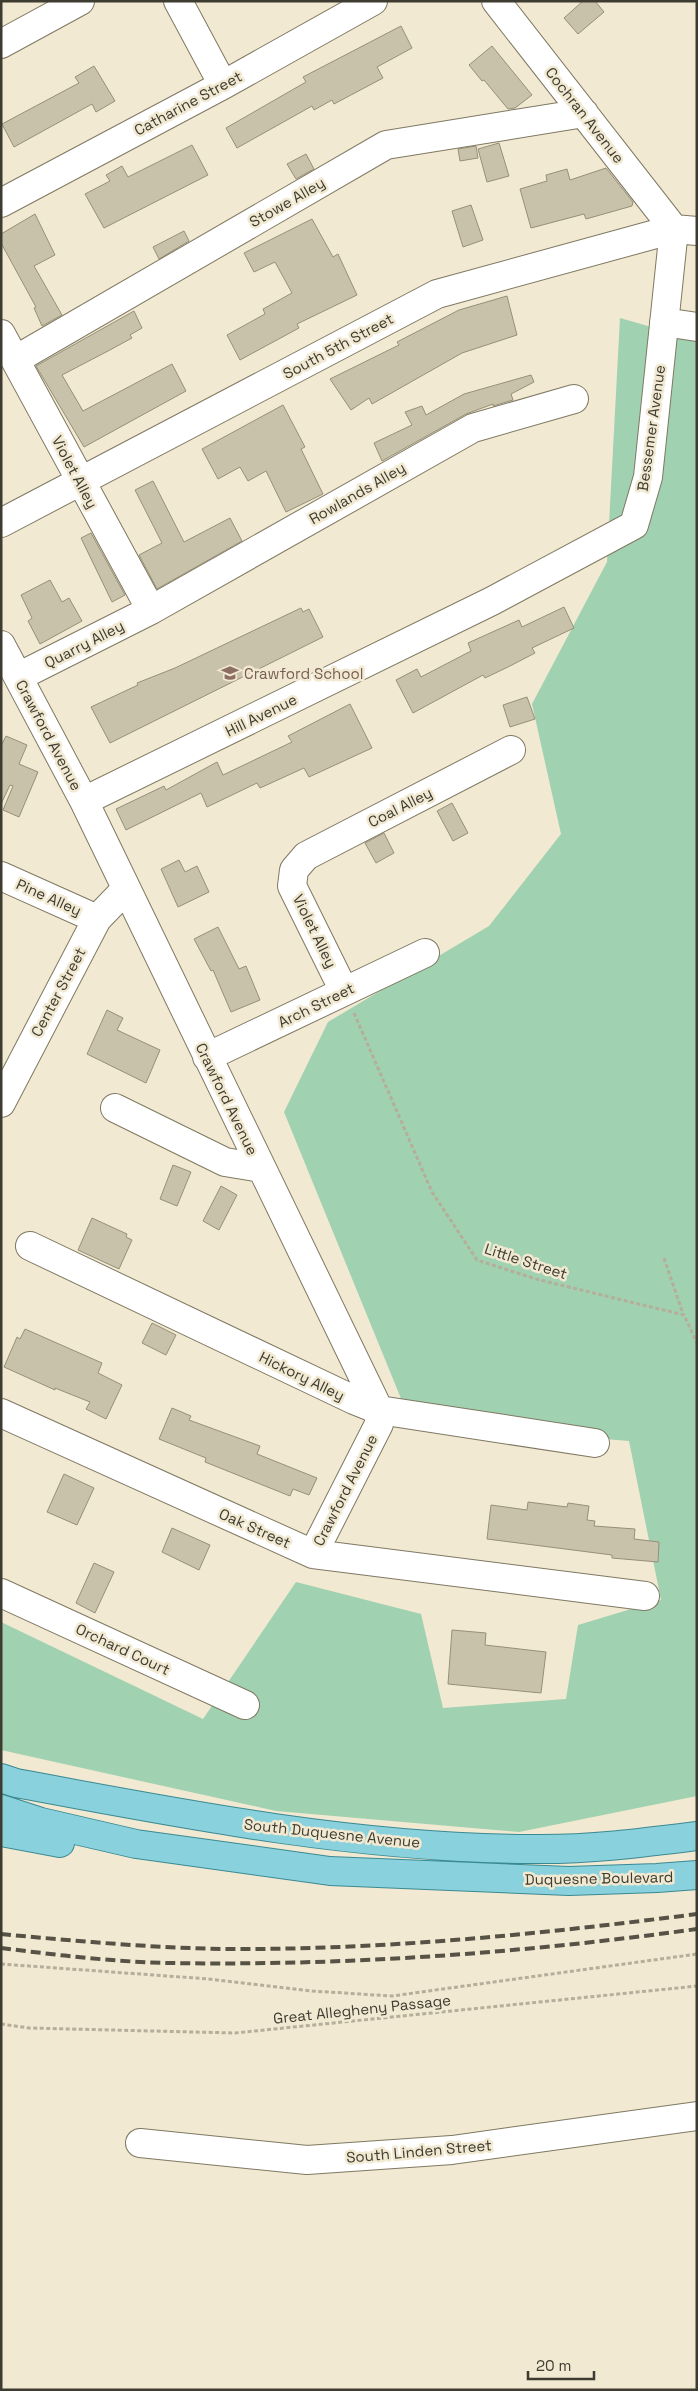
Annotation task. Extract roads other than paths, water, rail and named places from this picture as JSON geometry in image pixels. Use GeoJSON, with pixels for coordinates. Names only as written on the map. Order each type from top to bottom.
{"type":"FeatureCollection","features":[{"type":"Feature","properties":{"kind":"main road","name":"South Duquesne Avenue"},"geometry":{"type":"LineString","coordinates":[[1,1778],[16,1783],[215,1820],[373,1841],[532,1850],[633,1844],[697,1836]]}},
{"type":"Feature","properties":{"kind":"main road"},"geometry":{"type":"LineString","coordinates":[[1,1809],[41,1822],[136,1844],[330,1871]]}},
{"type":"Feature","properties":{"kind":"main road"},"geometry":{"type":"LineString","coordinates":[[1,1832],[118,1854],[330,1871]]}},
{"type":"Feature","properties":{"kind":"main road","name":"Duquesne Boulevard"},"geometry":{"type":"LineString","coordinates":[[330,1871],[501,1879],[589,1880],[697,1875]]}},
{"type":"Feature","properties":{"kind":"street"},"geometry":{"type":"LineString","coordinates":[[1,44],[80,1]]}},
{"type":"Feature","properties":{"kind":"street"},"geometry":{"type":"LineString","coordinates":[[178,1],[224,84]]}},
{"type":"Feature","properties":{"kind":"street","name":"Catharine Street"},"geometry":{"type":"LineString","coordinates":[[1,203],[224,84],[373,1]]}},
{"type":"Feature","properties":{"kind":"street","name":"Cochran Avenue"},"geometry":{"type":"LineString","coordinates":[[496,1],[584,113],[685,230]]}},
{"type":"Feature","properties":{"kind":"street","name":"Stowe Alley"},"geometry":{"type":"LineString","coordinates":[[15,360],[386,145],[584,113]]}},
{"type":"Feature","properties":{"kind":"street","name":"Bessemer Avenue"},"geometry":{"type":"LineString","coordinates":[[492,601],[634,525],[648,477],[664,322],[685,230]]}},
{"type":"Feature","properties":{"kind":"street","name":"South 5th Street"},"geometry":{"type":"LineString","coordinates":[[1,523],[438,294],[685,230]]}},
{"type":"Feature","properties":{"kind":"street"},"geometry":{"type":"LineString","coordinates":[[664,322],[697,327]]}},
{"type":"Feature","properties":{"kind":"street","name":"Violet Alley"},"geometry":{"type":"LineString","coordinates":[[1,334],[151,610]]}},
{"type":"Feature","properties":{"kind":"street","name":"Rowlands Alley"},"geometry":{"type":"LineString","coordinates":[[151,610],[473,428],[574,399]]}},
{"type":"Feature","properties":{"kind":"street","name":"Hill Avenue"},"geometry":{"type":"LineString","coordinates":[[84,801],[492,601]]}},
{"type":"Feature","properties":{"kind":"street","name":"Quarry Alley"},"geometry":{"type":"LineString","coordinates":[[10,685],[151,610]]}},
{"type":"Feature","properties":{"kind":"street","name":"Crawford Avenue"},"geometry":{"type":"LineString","coordinates":[[1,645],[10,685],[31,702],[84,801],[379,1410],[379,1424],[313,1554]]}},
{"type":"Feature","properties":{"kind":"street","name":"Coal Alley"},"geometry":{"type":"LineString","coordinates":[[294,870],[306,856],[511,750]]}},
{"type":"Feature","properties":{"kind":"street","name":"Violet Alley"},"geometry":{"type":"LineString","coordinates":[[294,870],[292,886],[344,991]]}},
{"type":"Feature","properties":{"kind":"street","name":"Pine Alley"},"geometry":{"type":"LineString","coordinates":[[1,876],[97,919]]}},
{"type":"Feature","properties":{"kind":"street","name":"Center Street"},"geometry":{"type":"LineString","coordinates":[[1,1103],[97,919],[126,889]]}},
{"type":"Feature","properties":{"kind":"street","name":"Arch Street"},"geometry":{"type":"LineString","coordinates":[[207,1057],[425,953]]}},
{"type":"Feature","properties":{"kind":"street"},"geometry":{"type":"LineString","coordinates":[[115,1108],[225,1162],[261,1168]]}},
{"type":"Feature","properties":{"kind":"street","name":"Hickory Alley"},"geometry":{"type":"LineString","coordinates":[[30,1246],[354,1400],[379,1410],[595,1443]]}},
{"type":"Feature","properties":{"kind":"street","name":"Oak Street"},"geometry":{"type":"LineString","coordinates":[[1,1412],[313,1554],[644,1596]]}},
{"type":"Feature","properties":{"kind":"street","name":"Orchard Court"},"geometry":{"type":"LineString","coordinates":[[1,1593],[245,1705]]}},
{"type":"Feature","properties":{"kind":"street","name":"South Linden Street"},"geometry":{"type":"LineString","coordinates":[[140,2143],[307,2160],[452,2150],[697,2116]]}},
{"type":"Feature","properties":{"kind":"railway"},"geometry":{"type":"LineString","coordinates":[[1,1934],[171,1947],[286,1949],[404,1944],[580,1928],[697,1914]]}},
{"type":"Feature","properties":{"kind":"railway"},"geometry":{"type":"LineString","coordinates":[[1,1948],[86,1958],[170,1963],[302,1962],[368,1960],[500,1951],[697,1929]]}},
{"type":"Feature","properties":{"kind":"place","name":"Crawford School"},"geometry":{"type":"Point","coordinates":[230,673]}}]}
